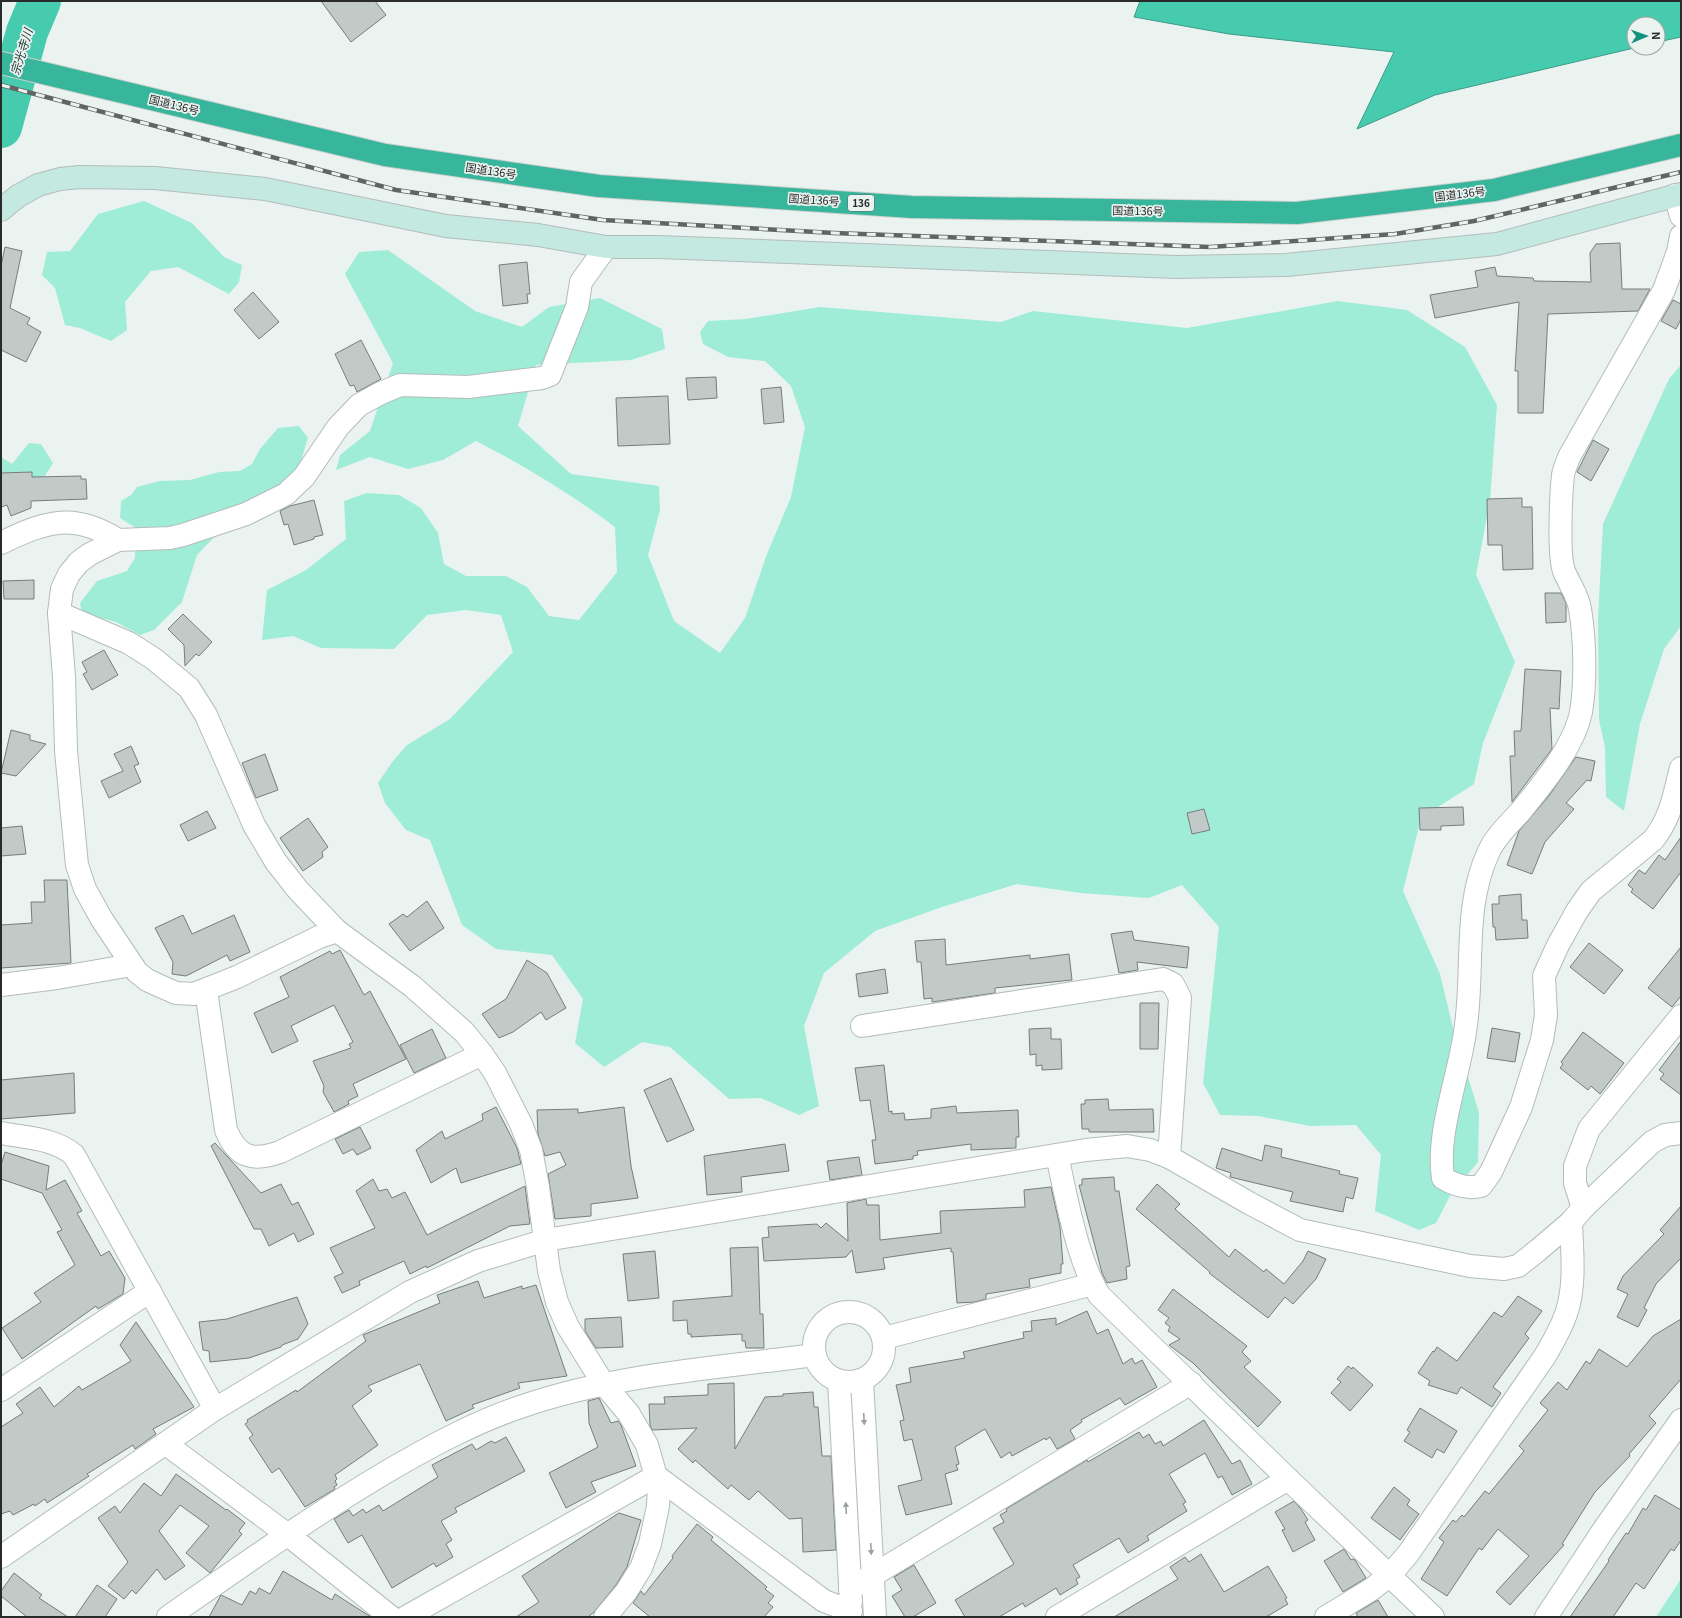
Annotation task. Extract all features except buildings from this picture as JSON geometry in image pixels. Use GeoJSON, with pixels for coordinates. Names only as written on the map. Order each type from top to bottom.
{"type":"FeatureCollection","features":[{"type":"Feature","properties":{"kind":"highway","name":"国道136号"},"geometry":{"type":"LineString","coordinates":[[1,63],[385,155],[545,180],[599,186],[912,207],[1297,213],[1494,190],[1681,145]]}},
{"type":"Feature","properties":{"kind":"street"},"geometry":{"type":"LineString","coordinates":[[1,210],[18,196],[38,185],[60,179],[80,177],[155,178],[266,189],[446,226],[538,236],[606,247],[658,247],[1176,267],[1286,265],[1497,244],[1588,218],[1644,205],[1678,194],[1681,216]]}},
{"type":"Feature","properties":{"kind":"street"},"geometry":{"type":"LineString","coordinates":[[1681,236],[1678,252],[1664,290],[1572,452],[1563,474],[1562,554],[1564,570],[1575,591],[1580,608],[1583,684],[1581,711],[1577,730],[1541,786],[1497,838],[1489,851],[1479,879],[1470,928],[1468,1004],[1465,1032],[1441,1151],[1443,1178],[1449,1182],[1472,1188],[1481,1186],[1491,1172],[1521,1107],[1542,1040],[1546,1015],[1544,976],[1549,962],[1577,911],[1591,891],[1653,840],[1661,831],[1674,804],[1681,768]]}},
{"type":"Feature","properties":{"kind":"street"},"geometry":{"type":"LineString","coordinates":[[337,931],[319,937],[206,990],[194,994],[176,993],[147,980],[132,965],[101,918],[85,889],[77,865],[66,751],[64,677],[59,613],[62,589],[69,574],[79,562],[90,554],[118,540],[170,538],[246,514],[267,505],[286,494],[304,477],[338,427],[359,405],[400,385],[468,387],[542,378],[550,375],[577,307],[581,282],[606,247]]}},
{"type":"Feature","properties":{"kind":"street"},"geometry":{"type":"LineString","coordinates":[[1,543],[19,534],[58,522],[87,524],[118,540]]}},
{"type":"Feature","properties":{"kind":"street"},"geometry":{"type":"LineString","coordinates":[[59,613],[128,643],[154,659],[189,688],[206,715],[254,825],[276,862],[298,890],[337,931],[412,986],[464,1032],[482,1054],[509,1100],[531,1150],[546,1240],[549,1271],[557,1302],[568,1327],[603,1383],[629,1414],[646,1445],[659,1487],[658,1506],[650,1544],[641,1568],[609,1616]]}},
{"type":"Feature","properties":{"kind":"street"},"geometry":{"type":"LineString","coordinates":[[1,985],[57,978],[132,965]]}},
{"type":"Feature","properties":{"kind":"street"},"geometry":{"type":"LineString","coordinates":[[862,1026],[1163,979],[1173,984],[1180,998],[1170,1157]]}},
{"type":"Feature","properties":{"kind":"street"},"geometry":{"type":"LineString","coordinates":[[206,990],[226,1130],[231,1143],[240,1153],[251,1157],[269,1156],[280,1152],[482,1054]]}},
{"type":"Feature","properties":{"kind":"street"},"geometry":{"type":"LineString","coordinates":[[1326,1617],[1372,1589],[1390,1575],[1408,1554],[1545,1356],[1561,1328],[1567,1313],[1577,1215],[1575,1166],[1589,1129],[1681,1016]]}},
{"type":"Feature","properties":{"kind":"street"},"geometry":{"type":"LineString","coordinates":[[1,1133],[53,1142],[65,1148],[74,1155],[215,1409]]}},
{"type":"Feature","properties":{"kind":"street"},"geometry":{"type":"LineString","coordinates":[[1,1557],[215,1409],[410,1292],[478,1261],[546,1240],[1057,1156],[1127,1146],[1150,1150],[1170,1157],[1249,1203],[1300,1230],[1470,1266],[1504,1269],[1518,1266],[1577,1215],[1652,1142],[1665,1135],[1681,1133]]}},
{"type":"Feature","properties":{"kind":"street"},"geometry":{"type":"LineString","coordinates":[[1057,1156],[1073,1221],[1092,1284],[1099,1295],[1288,1479],[1433,1617]]}},
{"type":"Feature","properties":{"kind":"street"},"geometry":{"type":"LineString","coordinates":[[884,1338],[1092,1284]]}},
{"type":"Feature","properties":{"kind":"street"},"geometry":{"type":"LineString","coordinates":[[1,1390],[150,1291]]}},
{"type":"Feature","properties":{"kind":"street"},"geometry":{"type":"LineString","coordinates":[[852,1311],[866,1315],[877,1325],[884,1338],[884,1353],[879,1367],[869,1377],[862,1380],[839,1381],[826,1374],[815,1355],[817,1333],[829,1318],[840,1313],[852,1311]]}},
{"type":"Feature","properties":{"kind":"street"},"geometry":{"type":"LineString","coordinates":[[168,1617],[328,1507],[421,1452],[464,1430],[523,1406],[603,1383],[815,1355]]}},
{"type":"Feature","properties":{"kind":"street"},"geometry":{"type":"LineString","coordinates":[[862,1380],[875,1617]]}},
{"type":"Feature","properties":{"kind":"street"},"geometry":{"type":"LineString","coordinates":[[656,1476],[824,1601],[851,1614],[839,1381]]}},
{"type":"Feature","properties":{"kind":"street"},"geometry":{"type":"LineString","coordinates":[[850,1589],[1191,1383]]}},
{"type":"Feature","properties":{"kind":"street"},"geometry":{"type":"LineString","coordinates":[[1546,1617],[1604,1529],[1681,1420]]}},
{"type":"Feature","properties":{"kind":"street"},"geometry":{"type":"LineString","coordinates":[[166,1444],[288,1535],[391,1617]]}},
{"type":"Feature","properties":{"kind":"street"},"geometry":{"type":"LineString","coordinates":[[406,1617],[656,1476]]}},
{"type":"Feature","properties":{"kind":"street"},"geometry":{"type":"LineString","coordinates":[[1057,1617],[1288,1479]]}},
{"type":"Feature","properties":{"kind":"shaded area"},"geometry":{"type":"Polygon","coordinates":[[[1140,1],[1681,1],[1681,37],[1666,40],[1666,16],[1626,16],[1626,50],[1435,95],[1357,129],[1394,52],[1229,34],[1134,17],[1140,1]]]}},
{"type":"Feature","properties":{"kind":"shaded area"},"geometry":{"type":"Polygon","coordinates":[[[144,201],[192,223],[224,257],[242,265],[239,282],[229,294],[178,267],[151,271],[125,302],[127,330],[111,341],[80,328],[65,325],[55,288],[42,275],[47,252],[70,251],[98,214],[144,201]]]}},
{"type":"Feature","properties":{"kind":"shaded area"},"geometry":{"type":"Polygon","coordinates":[[[388,250],[475,311],[522,327],[549,307],[600,298],[662,329],[665,349],[631,360],[536,365],[518,426],[571,474],[659,486],[660,510],[648,555],[674,621],[720,653],[745,618],[767,554],[791,497],[805,427],[791,386],[765,361],[728,357],[703,344],[700,332],[708,321],[746,319],[820,307],[1001,322],[1033,311],[1187,328],[1338,301],[1407,310],[1465,347],[1497,405],[1490,500],[1476,575],[1515,662],[1483,743],[1474,784],[1421,818],[1403,891],[1440,974],[1453,1028],[1479,1113],[1478,1162],[1451,1194],[1436,1223],[1419,1230],[1375,1211],[1381,1155],[1356,1125],[1310,1126],[1258,1116],[1220,1115],[1203,1083],[1219,927],[1182,885],[1149,898],[1081,893],[1017,884],[942,907],[875,931],[824,973],[804,1026],[819,1106],[799,1115],[761,1098],[729,1099],[670,1047],[642,1042],[604,1067],[575,1043],[583,999],[552,955],[496,949],[462,925],[430,840],[406,830],[385,803],[378,783],[393,761],[407,745],[450,719],[513,652],[501,615],[466,610],[427,615],[394,649],[321,648],[293,636],[262,640],[267,590],[306,570],[346,539],[344,501],[367,493],[399,495],[421,508],[438,533],[444,564],[466,576],[506,576],[527,587],[549,616],[579,620],[617,572],[615,527],[582,503],[547,481],[476,441],[443,460],[408,469],[370,457],[336,470],[340,455],[370,431],[393,363],[345,274],[359,252],[388,250]]]}},
{"type":"Feature","properties":{"kind":"shaded area"},"geometry":{"type":"Polygon","coordinates":[[[1681,365],[1681,626],[1664,649],[1640,724],[1624,811],[1606,797],[1605,747],[1599,720],[1598,619],[1603,524],[1669,379],[1681,365]]]}},
{"type":"Feature","properties":{"kind":"shaded area"},"geometry":{"type":"Polygon","coordinates":[[[299,426],[308,438],[300,464],[279,490],[249,501],[197,555],[182,602],[154,630],[140,635],[116,622],[82,613],[80,603],[97,581],[127,571],[135,558],[136,528],[120,518],[121,501],[131,495],[137,487],[160,481],[190,480],[219,472],[240,471],[252,464],[260,449],[278,428],[299,426]]]}},
{"type":"Feature","properties":{"kind":"shaded area"},"geometry":{"type":"Polygon","coordinates":[[[29,443],[41,444],[53,463],[39,485],[1,478],[1,457],[12,464],[29,443]]]}},
{"type":"Feature","properties":{"kind":"shaded area"},"geometry":{"type":"Polygon","coordinates":[[[1681,1579],[1681,1617],[1656,1617],[1681,1579]]]}},
{"type":"Feature","properties":{"kind":"waterway","name":"宗光寺川"},"geometry":{"type":"LineString","coordinates":[[1,127],[27,32],[40,1]]}},
{"type":"Feature","properties":{"kind":"railway"},"geometry":{"type":"LineString","coordinates":[[1,85],[396,190],[603,220],[834,233],[1210,247],[1395,234],[1474,221],[1681,172]]}}]}
